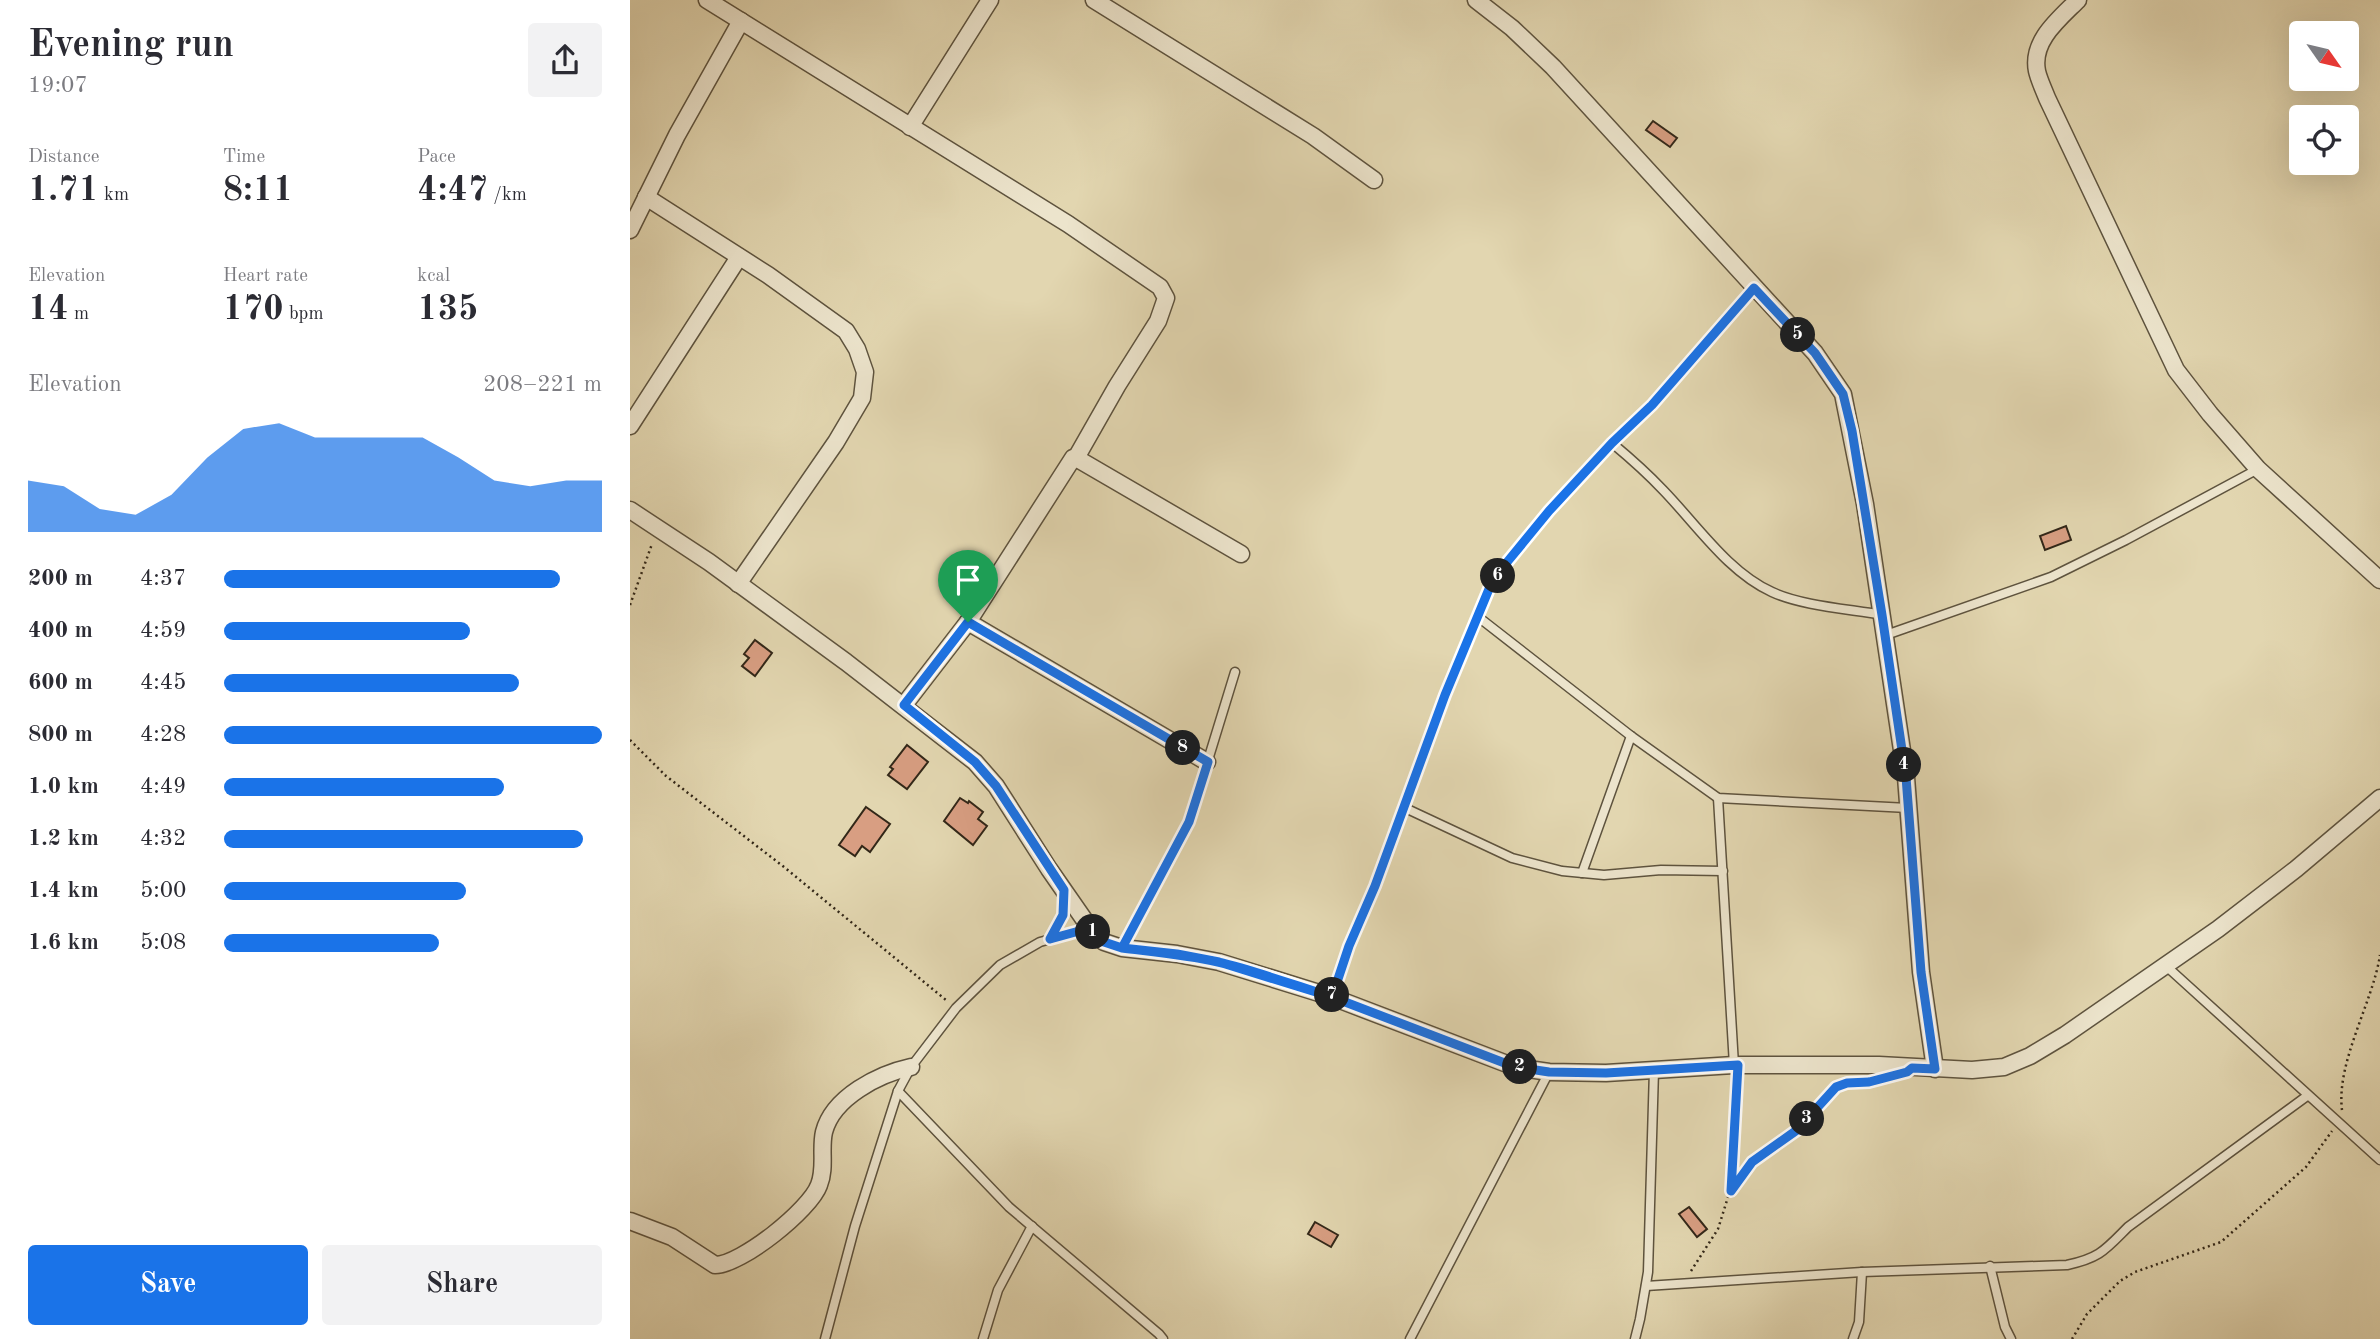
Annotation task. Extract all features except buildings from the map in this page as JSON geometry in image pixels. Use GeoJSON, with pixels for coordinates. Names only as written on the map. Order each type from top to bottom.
{"type":"FeatureCollection","features":[{"type":"Feature","properties":{"kind":"street"},"geometry":{"type":"LineString","coordinates":[[707,0],[1068,224],[1160,287],[1166,298],[1158,321],[1076,457],[1068,462],[968,622],[904,705]]}},
{"type":"Feature","properties":{"kind":"street"},"geometry":{"type":"LineString","coordinates":[[910,127],[990,0]]}},
{"type":"Feature","properties":{"kind":"street"},"geometry":{"type":"LineString","coordinates":[[1094,0],[1313,136],[1374,180]]}},
{"type":"Feature","properties":{"kind":"street"},"geometry":{"type":"LineString","coordinates":[[1476,0],[1553,67],[1815,353],[1843,394],[1854,443],[1886,635],[1906,777],[1921,972],[1935,1069]]}},
{"type":"Feature","properties":{"kind":"street"},"geometry":{"type":"LineString","coordinates":[[2078,0],[2045,35],[2037,50],[2037,70],[2047,98],[2176,370],[2258,469],[2380,580]]}},
{"type":"Feature","properties":{"kind":"street"},"geometry":{"type":"LineString","coordinates":[[630,230],[677,135],[741,21]]}},
{"type":"Feature","properties":{"kind":"street"},"geometry":{"type":"LineString","coordinates":[[646,197],[846,331],[857,349],[865,372],[862,398],[836,442],[738,584]]}},
{"type":"Feature","properties":{"kind":"street"},"geometry":{"type":"LineString","coordinates":[[630,426],[739,257]]}},
{"type":"Feature","properties":{"kind":"street"},"geometry":{"type":"LineString","coordinates":[[1076,457],[1241,554]]}},
{"type":"Feature","properties":{"kind":"street"},"geometry":{"type":"LineString","coordinates":[[630,510],[658,527],[904,705],[975,762],[996,786],[1090,928],[1104,942],[1122,948],[1219,962],[1332,997],[1515,1067],[1549,1072],[1606,1073],[1736,1065],[1879,1065],[1972,1070],[2004,1066],[2030,1056],[2065,1035],[2165,965],[2296,869],[2380,798]]}},
{"type":"Feature","properties":{"kind":"street"},"geometry":{"type":"LineString","coordinates":[[968,622],[1208,762]]}},
{"type":"Feature","properties":{"kind":"street"},"geometry":{"type":"LineString","coordinates":[[630,1221],[672,1237],[715,1265],[736,1261],[797,1214],[818,1189],[822,1177],[824,1131],[838,1108],[859,1088],[873,1080],[890,1071],[911,1067]]}},
{"type":"Feature","properties":{"kind":"lane"},"geometry":{"type":"LineString","coordinates":[[1332,997],[1349,946],[1375,886],[1403,807],[1489,589],[1549,511],[1612,443],[1652,405],[1754,288]]}},
{"type":"Feature","properties":{"kind":"lane"},"geometry":{"type":"LineString","coordinates":[[1612,443],[1641,467],[1735,567],[1756,584],[1775,594],[1796,600],[1882,615]]}},
{"type":"Feature","properties":{"kind":"lane"},"geometry":{"type":"LineString","coordinates":[[1886,635],[2051,577],[2258,469]]}},
{"type":"Feature","properties":{"kind":"lane"},"geometry":{"type":"LineString","coordinates":[[1477,616],[1631,736],[1718,799],[1908,808]]}},
{"type":"Feature","properties":{"kind":"lane"},"geometry":{"type":"LineString","coordinates":[[1122,948],[1189,822],[1235,672]]}},
{"type":"Feature","properties":{"kind":"lane"},"geometry":{"type":"LineString","coordinates":[[1582,873],[1631,736]]}},
{"type":"Feature","properties":{"kind":"lane"},"geometry":{"type":"LineString","coordinates":[[1718,799],[1736,1065]]}},
{"type":"Feature","properties":{"kind":"lane"},"geometry":{"type":"LineString","coordinates":[[1403,807],[1512,858],[1562,871],[1604,875],[1661,870],[1723,871]]}},
{"type":"Feature","properties":{"kind":"lane"},"geometry":{"type":"LineString","coordinates":[[1050,939],[1063,915],[1064,890]]}},
{"type":"Feature","properties":{"kind":"lane"},"geometry":{"type":"LineString","coordinates":[[825,1339],[855,1226],[898,1091],[911,1067],[956,1008],[1000,965],[1021,951],[1050,939],[1090,928]]}},
{"type":"Feature","properties":{"kind":"lane"},"geometry":{"type":"LineString","coordinates":[[2165,965],[2380,1160]]}},
{"type":"Feature","properties":{"kind":"lane"},"geometry":{"type":"LineString","coordinates":[[1635,1339],[1648,1272],[1654,1070]]}},
{"type":"Feature","properties":{"kind":"lane"},"geometry":{"type":"LineString","coordinates":[[1410,1339],[1549,1072]]}},
{"type":"Feature","properties":{"kind":"lane"},"geometry":{"type":"LineString","coordinates":[[898,1091],[1009,1207],[1163,1339]]}},
{"type":"Feature","properties":{"kind":"lane"},"geometry":{"type":"LineString","coordinates":[[1646,1286],[1862,1272],[2067,1265],[2091,1260],[2128,1227],[2307,1096]]}},
{"type":"Feature","properties":{"kind":"lane"},"geometry":{"type":"LineString","coordinates":[[983,1339],[998,1290],[1031,1226]]}},
{"type":"Feature","properties":{"kind":"lane"},"geometry":{"type":"LineString","coordinates":[[1990,1266],[2005,1327],[2011,1339]]}},
{"type":"Feature","properties":{"kind":"lane"},"geometry":{"type":"LineString","coordinates":[[1853,1339],[1859,1322],[1862,1272]]}},
{"type":"Feature","properties":{"kind":"path"},"geometry":{"type":"LineString","coordinates":[[630,605],[658,527]]}},
{"type":"Feature","properties":{"kind":"path"},"geometry":{"type":"LineString","coordinates":[[630,740],[666,776],[784,867],[956,1008]]}},
{"type":"Feature","properties":{"kind":"path"},"geometry":{"type":"LineString","coordinates":[[2344,1128],[2344,1081],[2380,955]]}},
{"type":"Feature","properties":{"kind":"path"},"geometry":{"type":"LineString","coordinates":[[1682,1284],[1718,1229],[1731,1191],[1736,1065]]}},
{"type":"Feature","properties":{"kind":"path"},"geometry":{"type":"LineString","coordinates":[[1731,1191],[1752,1162],[1797,1130],[1836,1087],[1847,1083],[1869,1082]]}},
{"type":"Feature","properties":{"kind":"path"},"geometry":{"type":"LineString","coordinates":[[2072,1339],[2087,1314],[2120,1282],[2135,1272],[2221,1242],[2306,1167],[2325,1143],[2336,1121]]}},
{"type":"Feature","properties":{"kind":"route"},"geometry":{"type":"LineString","coordinates":[[968,622],[904,705],[975,762],[996,786],[1064,890],[1063,915],[1050,939],[1090,928],[1104,942],[1122,948],[1219,962],[1332,997],[1366,1009],[1515,1067],[1549,1072],[1606,1073],[1738,1065],[1731,1191],[1752,1162],[1797,1130],[1836,1087],[1847,1083],[1869,1082],[1907,1072],[1912,1068],[1935,1069],[1921,972],[1906,777],[1852,431],[1843,394],[1815,353],[1754,288],[1652,405],[1612,443],[1549,511],[1489,589],[1445,695],[1332,997],[1275,980],[1219,962],[1177,954],[1122,948],[1189,822],[1208,762],[968,622]]}}]}
